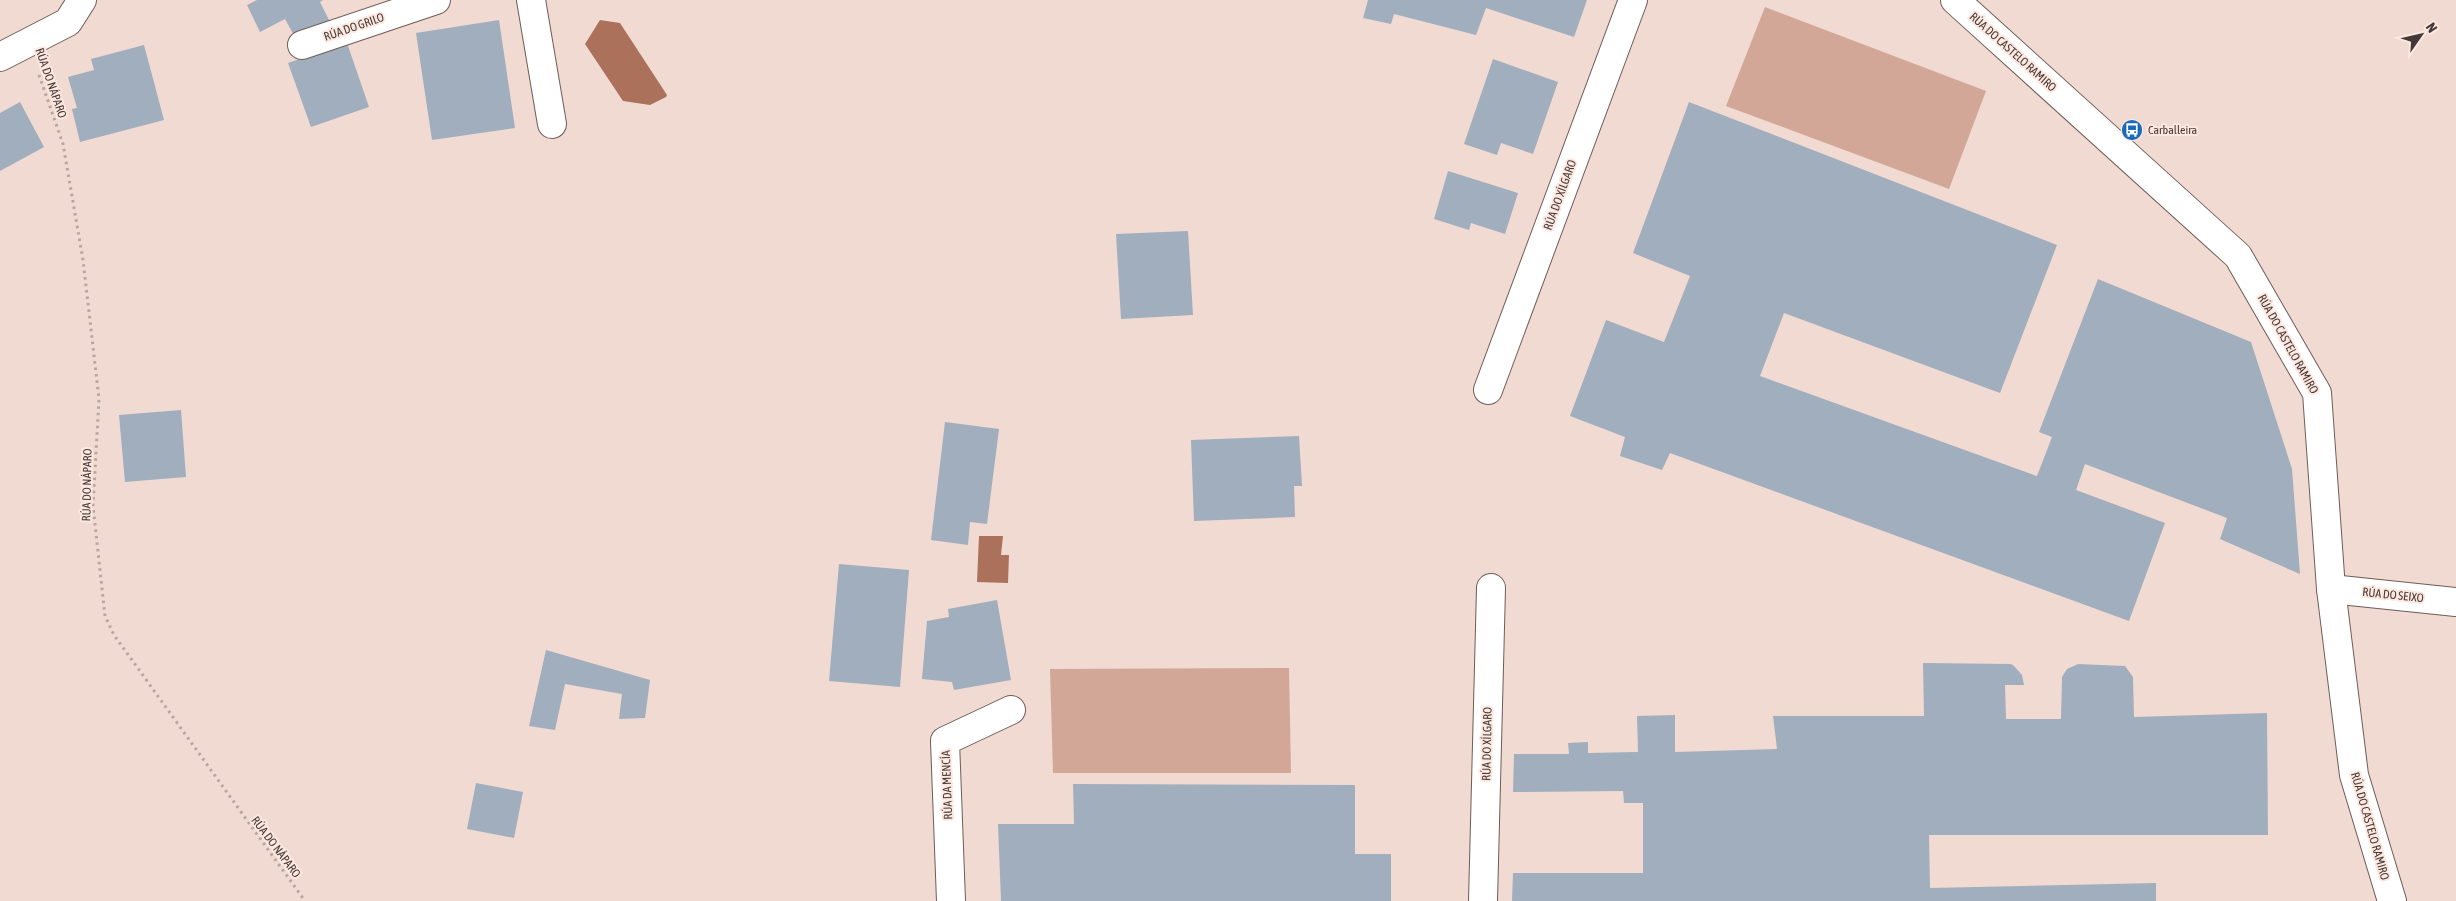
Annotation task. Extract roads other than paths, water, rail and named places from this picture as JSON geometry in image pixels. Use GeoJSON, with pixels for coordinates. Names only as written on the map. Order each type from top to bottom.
{"type":"FeatureCollection","features":[{"type":"Feature","properties":{"kind":"street"},"geometry":{"type":"LineString","coordinates":[[0,57],[68,22],[82,0]]}},
{"type":"Feature","properties":{"kind":"street","name":"RÚA DO GRILO"},"geometry":{"type":"LineString","coordinates":[[302,45],[436,0]]}},
{"type":"Feature","properties":{"kind":"street"},"geometry":{"type":"LineString","coordinates":[[531,0],[552,124]]}},
{"type":"Feature","properties":{"kind":"street","name":"RÚA DO XÍLGARO"},"geometry":{"type":"LineString","coordinates":[[1488,390],[1633,0]]}},
{"type":"Feature","properties":{"kind":"street","name":"RÚA DO CASTELO RAMIRO"},"geometry":{"type":"LineString","coordinates":[[1955,0],[2238,256],[2317,393],[2331,589],[2354,775],[2392,901]]}},
{"type":"Feature","properties":{"kind":"street","name":"RÚA DO XÍLGARO"},"geometry":{"type":"LineString","coordinates":[[1483,901],[1491,588]]}},
{"type":"Feature","properties":{"kind":"street","name":"RÚA DO SEIXO"},"geometry":{"type":"LineString","coordinates":[[2331,589],[2456,602]]}},
{"type":"Feature","properties":{"kind":"street","name":"RÚA DA MENCÍA"},"geometry":{"type":"LineString","coordinates":[[951,901],[945,741],[1011,710]]}},
{"type":"Feature","properties":{"kind":"place","name":"Carballeira"},"geometry":{"type":"Point","coordinates":[2132,130]}}]}
